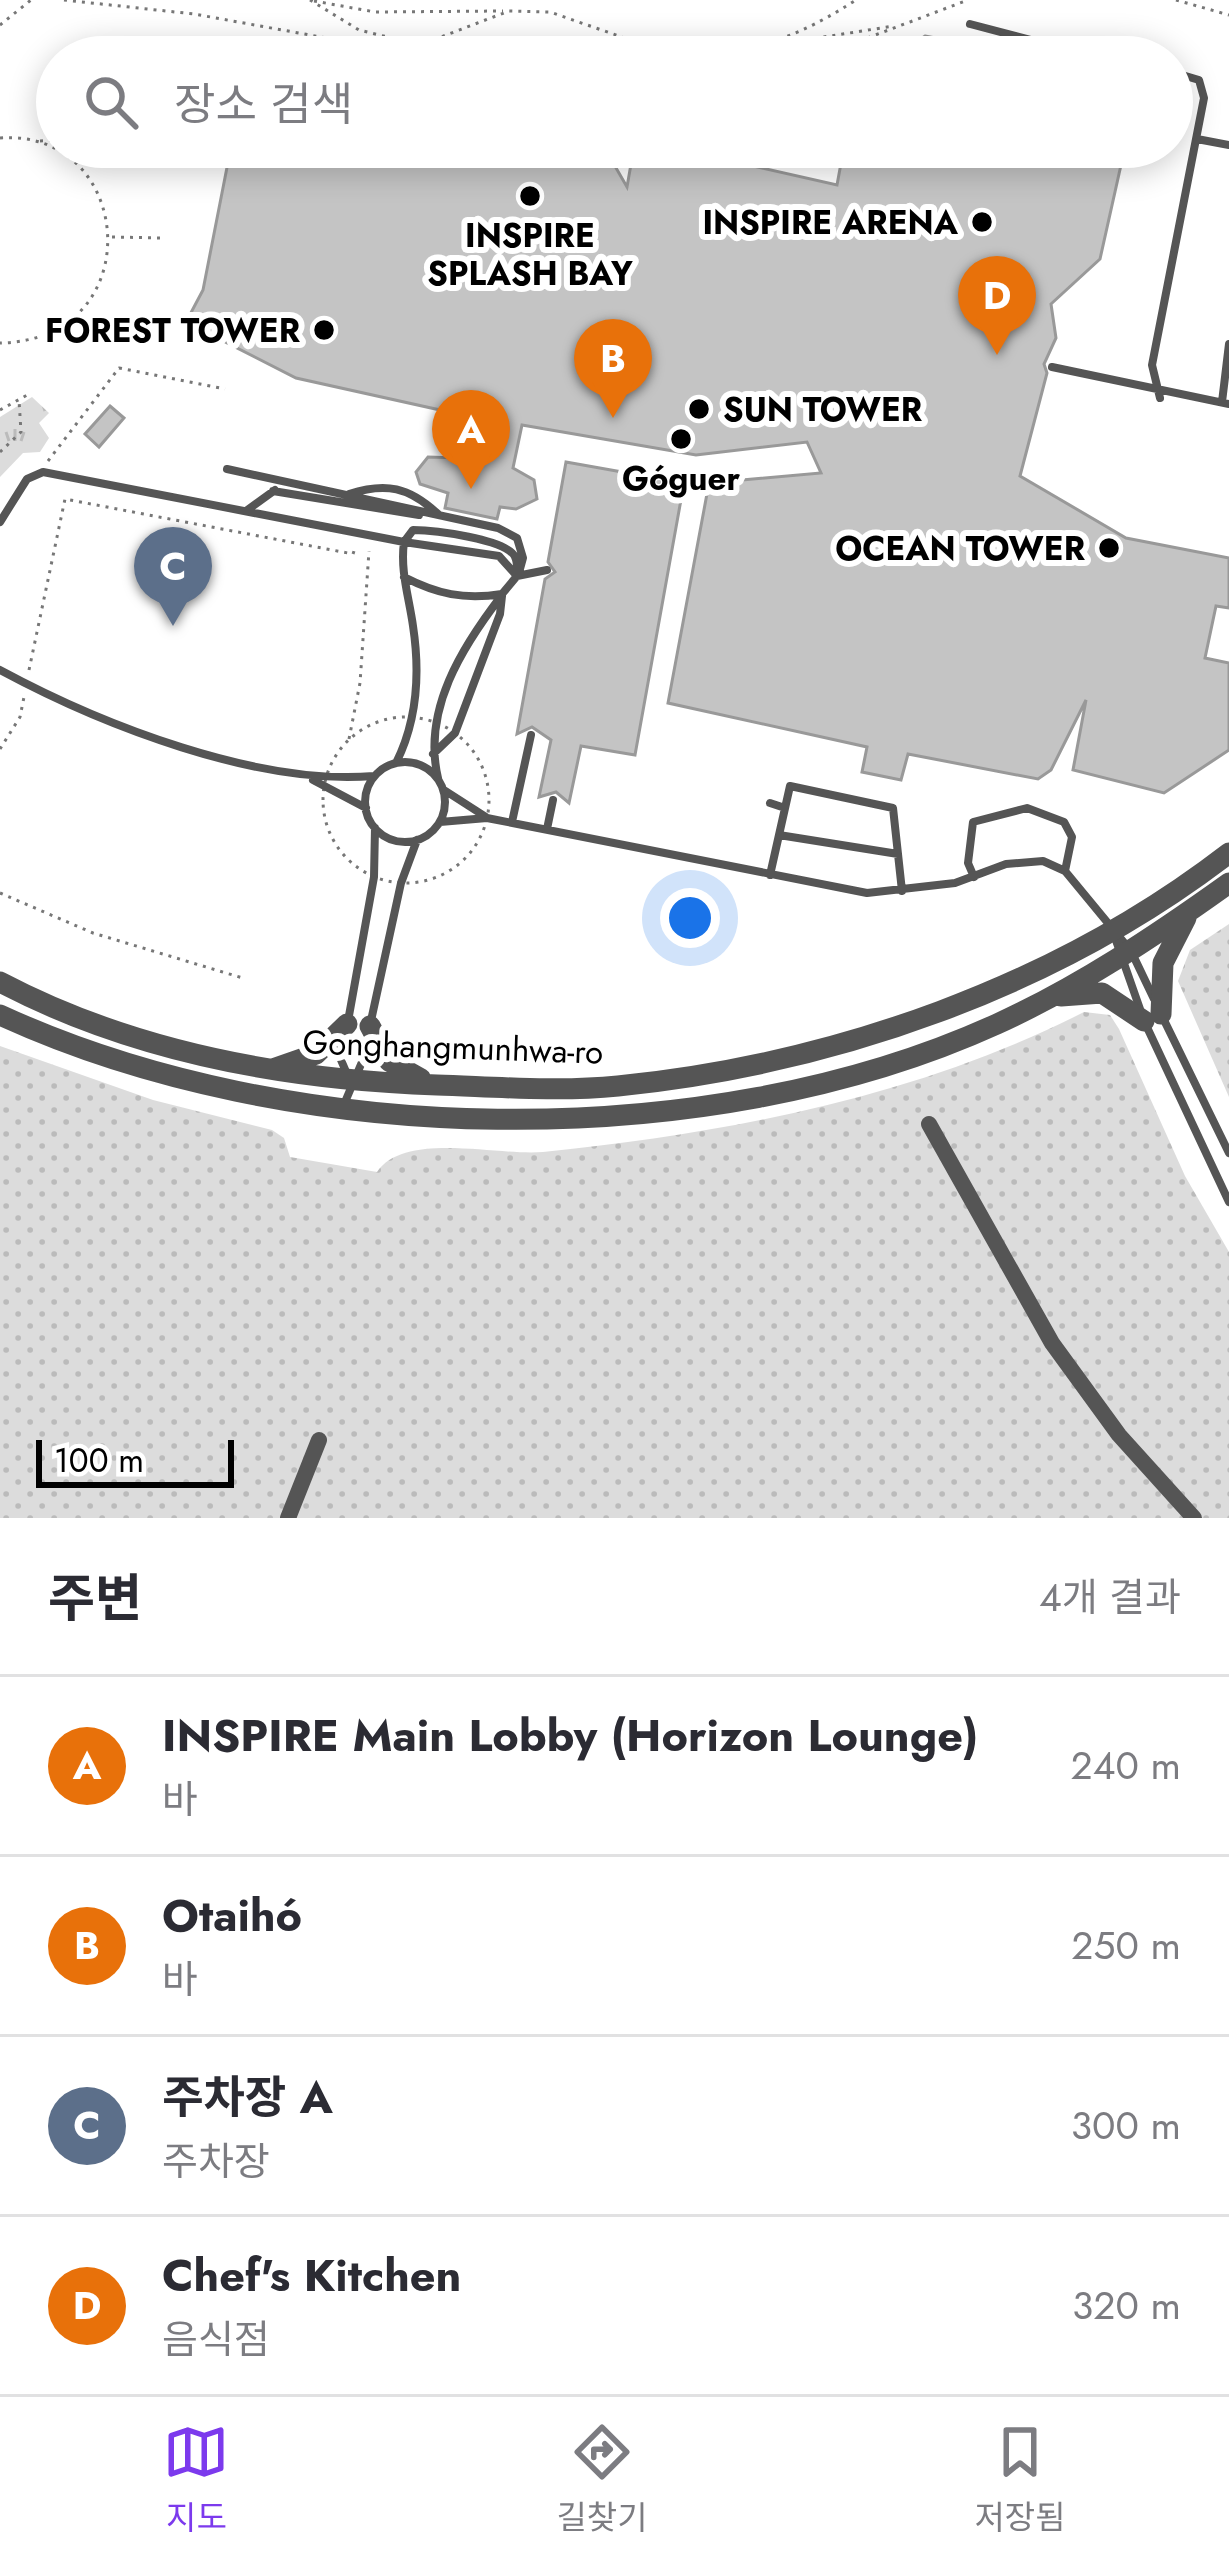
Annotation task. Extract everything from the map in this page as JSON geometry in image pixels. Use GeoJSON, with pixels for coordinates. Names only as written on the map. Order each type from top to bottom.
{"type":"FeatureCollection","features":[{"type":"Feature","properties":{"kind":"street","name":"Gonghangmunhwa-ro"},"geometry":{"type":"LineString","coordinates":[[0,982],[118,1030],[265,1070],[350,1082],[615,1087],[740,1068],[868,1036],[968,1001],[1112,931],[1229,853]]}},
{"type":"Feature","properties":{"kind":"street","name":"Gonghangmunhwa-ro"},"geometry":{"type":"LineString","coordinates":[[0,1015],[179,1081],[344,1110],[530,1121],[752,1097],[890,1061],[994,1025],[1048,998],[1125,954],[1229,883]]}},
{"type":"Feature","properties":{"kind":"street"},"geometry":{"type":"LineString","coordinates":[[1048,998],[1102,993],[1152,1017],[1163,963],[1190,910]]}},
{"type":"Feature","properties":{"kind":"street"},"geometry":{"type":"LineString","coordinates":[[265,1070],[316,1054],[359,1025],[389,1061],[439,1085]]}},
{"type":"Feature","properties":{"kind":"street"},"geometry":{"type":"LineString","coordinates":[[929,1124],[1052,1343],[1119,1435],[1194,1518]]}},
{"type":"Feature","properties":{"kind":"street"},"geometry":{"type":"LineString","coordinates":[[287,1518],[319,1439]]}},
{"type":"Feature","properties":{"kind":"lane"},"geometry":{"type":"LineString","coordinates":[[970,24],[1016,36]]}},
{"type":"Feature","properties":{"kind":"lane"},"geometry":{"type":"LineString","coordinates":[[1193,78],[1198,80],[1204,98],[1193,159]]}},
{"type":"Feature","properties":{"kind":"lane"},"geometry":{"type":"LineString","coordinates":[[1197,139],[1229,145]]}},
{"type":"Feature","properties":{"kind":"lane"},"geometry":{"type":"LineString","coordinates":[[1160,398],[1152,365],[1191,168]]}},
{"type":"Feature","properties":{"kind":"lane"},"geometry":{"type":"LineString","coordinates":[[1052,368],[1226,403],[1229,344]]}},
{"type":"Feature","properties":{"kind":"lane"},"geometry":{"type":"LineString","coordinates":[[227,469],[439,515],[518,538],[524,558],[517,576],[475,630],[435,723],[433,754],[444,790],[440,822]]}},
{"type":"Feature","properties":{"kind":"lane"},"geometry":{"type":"LineString","coordinates":[[0,522],[27,479],[43,472],[499,556],[517,576]]}},
{"type":"Feature","properties":{"kind":"lane"},"geometry":{"type":"LineString","coordinates":[[247,512],[286,482]]}},
{"type":"Feature","properties":{"kind":"lane"},"geometry":{"type":"LineString","coordinates":[[346,495],[378,485],[416,493],[439,515]]}},
{"type":"Feature","properties":{"kind":"lane"},"geometry":{"type":"LineString","coordinates":[[273,491],[395,514],[439,515]]}},
{"type":"Feature","properties":{"kind":"lane"},"geometry":{"type":"LineString","coordinates":[[396,763],[412,718],[416,665],[404,542]]}},
{"type":"Feature","properties":{"kind":"lane"},"geometry":{"type":"LineString","coordinates":[[517,576],[547,570]]}},
{"type":"Feature","properties":{"kind":"lane"},"geometry":{"type":"LineString","coordinates":[[404,577],[456,597],[502,594]]}},
{"type":"Feature","properties":{"kind":"lane"},"geometry":{"type":"LineString","coordinates":[[433,754],[455,734],[500,614],[502,594]]}},
{"type":"Feature","properties":{"kind":"lane"},"geometry":{"type":"LineString","coordinates":[[0,670],[157,736],[311,779],[325,782],[374,776],[396,763],[420,764],[439,779]]}},
{"type":"Feature","properties":{"kind":"lane"},"geometry":{"type":"LineString","coordinates":[[512,822],[531,735]]}},
{"type":"Feature","properties":{"kind":"lane"},"geometry":{"type":"LineString","coordinates":[[366,808],[374,776]]}},
{"type":"Feature","properties":{"kind":"lane"},"geometry":{"type":"LineString","coordinates":[[325,782],[366,808],[375,828],[359,1025],[362,1062],[350,1082],[344,1110]]}},
{"type":"Feature","properties":{"kind":"lane"},"geometry":{"type":"LineString","coordinates":[[770,875],[790,786],[893,808],[902,892]]}},
{"type":"Feature","properties":{"kind":"lane"},"geometry":{"type":"LineString","coordinates":[[444,790],[487,818]]}},
{"type":"Feature","properties":{"kind":"lane"},"geometry":{"type":"LineString","coordinates":[[548,829],[553,800]]}},
{"type":"Feature","properties":{"kind":"lane"},"geometry":{"type":"LineString","coordinates":[[770,803],[785,808]]}},
{"type":"Feature","properties":{"kind":"lane"},"geometry":{"type":"LineString","coordinates":[[974,877],[968,863],[973,822],[1028,808],[1064,822],[1072,837],[1065,871]]}},
{"type":"Feature","properties":{"kind":"lane"},"geometry":{"type":"LineString","coordinates":[[350,1082],[341,1060],[359,1025],[401,883],[417,840],[440,822],[487,818],[512,822],[867,892],[902,892],[1030,860],[1065,871],[1112,931],[1229,1202]]}},
{"type":"Feature","properties":{"kind":"lane"},"geometry":{"type":"LineString","coordinates":[[375,828],[394,840],[417,840]]}},
{"type":"Feature","properties":{"kind":"lane"},"geometry":{"type":"LineString","coordinates":[[779,835],[898,854]]}},
{"type":"Feature","properties":{"kind":"lane"},"geometry":{"type":"LineString","coordinates":[[1125,954],[1152,1017],[1229,1153]]}},
{"type":"Feature","properties":{"kind":"path"},"geometry":{"type":"LineString","coordinates":[[0,25],[32,0]]}},
{"type":"Feature","properties":{"kind":"path"},"geometry":{"type":"LineString","coordinates":[[64,0],[194,14],[315,36]]}},
{"type":"Feature","properties":{"kind":"path"},"geometry":{"type":"LineString","coordinates":[[788,36],[856,0]]}},
{"type":"Feature","properties":{"kind":"path"},"geometry":{"type":"LineString","coordinates":[[874,36],[968,0]]}},
{"type":"Feature","properties":{"kind":"path"},"geometry":{"type":"LineString","coordinates":[[1176,0],[1229,15]]}},
{"type":"Feature","properties":{"kind":"path"},"geometry":{"type":"LineString","coordinates":[[312,1],[375,12],[550,12],[621,36]]}},
{"type":"Feature","properties":{"kind":"path"},"geometry":{"type":"LineString","coordinates":[[312,1],[358,30],[383,36]]}},
{"type":"Feature","properties":{"kind":"path"},"geometry":{"type":"LineString","coordinates":[[444,36],[509,11]]}},
{"type":"Feature","properties":{"kind":"path"},"geometry":{"type":"LineString","coordinates":[[833,36],[901,26]]}},
{"type":"Feature","properties":{"kind":"path"},"geometry":{"type":"LineString","coordinates":[[0,138],[36,141]]}},
{"type":"Feature","properties":{"kind":"path"},"geometry":{"type":"LineString","coordinates":[[32,141],[36,143]]}},
{"type":"Feature","properties":{"kind":"path"},"geometry":{"type":"LineString","coordinates":[[0,343],[35,340],[66,327],[88,304],[105,274],[110,237],[90,179],[78,168]]}},
{"type":"Feature","properties":{"kind":"path"},"geometry":{"type":"LineString","coordinates":[[110,237],[161,238]]}},
{"type":"Feature","properties":{"kind":"path"},"geometry":{"type":"LineString","coordinates":[[48,461],[119,368],[225,389]]}},
{"type":"Feature","properties":{"kind":"path"},"geometry":{"type":"LineString","coordinates":[[0,410],[29,394]]}},
{"type":"Feature","properties":{"kind":"path"},"geometry":{"type":"LineString","coordinates":[[0,452],[21,432],[20,400]]}},
{"type":"Feature","properties":{"kind":"path"},"geometry":{"type":"LineString","coordinates":[[0,749],[20,717],[65,500],[353,554],[355,548]]}},
{"type":"Feature","properties":{"kind":"path"},"geometry":{"type":"LineString","coordinates":[[348,741],[378,722],[412,718],[455,734],[484,771],[487,818],[478,842],[455,867],[424,881],[401,883],[374,877],[350,862],[333,839],[324,811],[325,782],[348,741],[360,683],[369,550]]}},
{"type":"Feature","properties":{"kind":"path"},"geometry":{"type":"LineString","coordinates":[[0,893],[93,933],[246,979]]}},
{"type":"Feature","properties":{"kind":"green space"},"geometry":{"type":"Polygon","coordinates":[[[32,397],[49,413],[39,423],[49,438],[40,452],[23,453],[0,477],[0,417],[32,397]]]}},
{"type":"Feature","properties":{"kind":"green space"},"geometry":{"type":"Polygon","coordinates":[[[1229,924],[1229,1097],[1178,981],[1190,950],[1229,924]]]}},
{"type":"Feature","properties":{"kind":"green space"},"geometry":{"type":"Polygon","coordinates":[[[1084,1012],[1110,1015],[1119,1029],[1185,1176],[1229,1252],[1229,1518],[0,1518],[0,1046],[153,1100],[272,1130],[284,1138],[290,1157],[377,1172],[408,1152],[453,1148],[543,1152],[682,1134],[820,1107],[955,1067],[1084,1012]]]}},
{"type":"Feature","properties":{"kind":"building"},"geometry":{"type":"Polygon","coordinates":[[[227,168],[616,168],[627,187],[630,168],[762,168],[837,185],[840,168],[1120,168],[1100,259],[1051,304],[1056,338],[1044,364],[1047,373],[1020,476],[1126,538],[1229,558],[1229,608],[1216,606],[1205,658],[1229,663],[1229,750],[1164,793],[1073,770],[1086,700],[1051,770],[1038,779],[908,754],[901,780],[862,772],[867,747],[668,703],[709,483],[821,473],[807,442],[696,455],[522,425],[513,468],[534,480],[537,499],[516,509],[500,507],[497,519],[445,508],[448,493],[420,484],[416,472],[428,457],[460,458],[467,416],[296,378],[186,322],[203,290],[227,168]]]}},
{"type":"Feature","properties":{"kind":"building"},"geometry":{"type":"Polygon","coordinates":[[[110,406],[124,418],[99,447],[85,434],[110,406]]]}},
{"type":"Feature","properties":{"kind":"building"},"geometry":{"type":"Polygon","coordinates":[[[566,462],[684,483],[635,755],[581,746],[569,803],[556,792],[539,797],[551,740],[532,727],[517,734],[545,579],[555,572],[548,562],[566,462]]]}},
{"type":"Feature","properties":{"kind":"place","name":"INSPIRE SPLASH BAY"},"geometry":{"type":"Point","coordinates":[530,196]}},
{"type":"Feature","properties":{"kind":"place","name":"INSPIRE ARENA"},"geometry":{"type":"Point","coordinates":[982,222]}},
{"type":"Feature","properties":{"kind":"place","name":"FOREST TOWER"},"geometry":{"type":"Point","coordinates":[324,330]}},
{"type":"Feature","properties":{"kind":"place","name":"Chef's Kitchen"},"geometry":{"type":"Point","coordinates":[997,355]}},
{"type":"Feature","properties":{"kind":"place","name":"SUN TOWER"},"geometry":{"type":"Point","coordinates":[699,409]}},
{"type":"Feature","properties":{"kind":"place","name":"Otaihó"},"geometry":{"type":"Point","coordinates":[613,418]}},
{"type":"Feature","properties":{"kind":"place","name":"Góguer"},"geometry":{"type":"Point","coordinates":[681,439]}},
{"type":"Feature","properties":{"kind":"place","name":"INSPIRE Main Lobby (Horizon Lounge)"},"geometry":{"type":"Point","coordinates":[471,489]}},
{"type":"Feature","properties":{"kind":"place","name":"OCEAN TOWER"},"geometry":{"type":"Point","coordinates":[1109,548]}},
{"type":"Feature","properties":{"kind":"place","name":"주차장 A"},"geometry":{"type":"Point","coordinates":[173,626]}}]}
